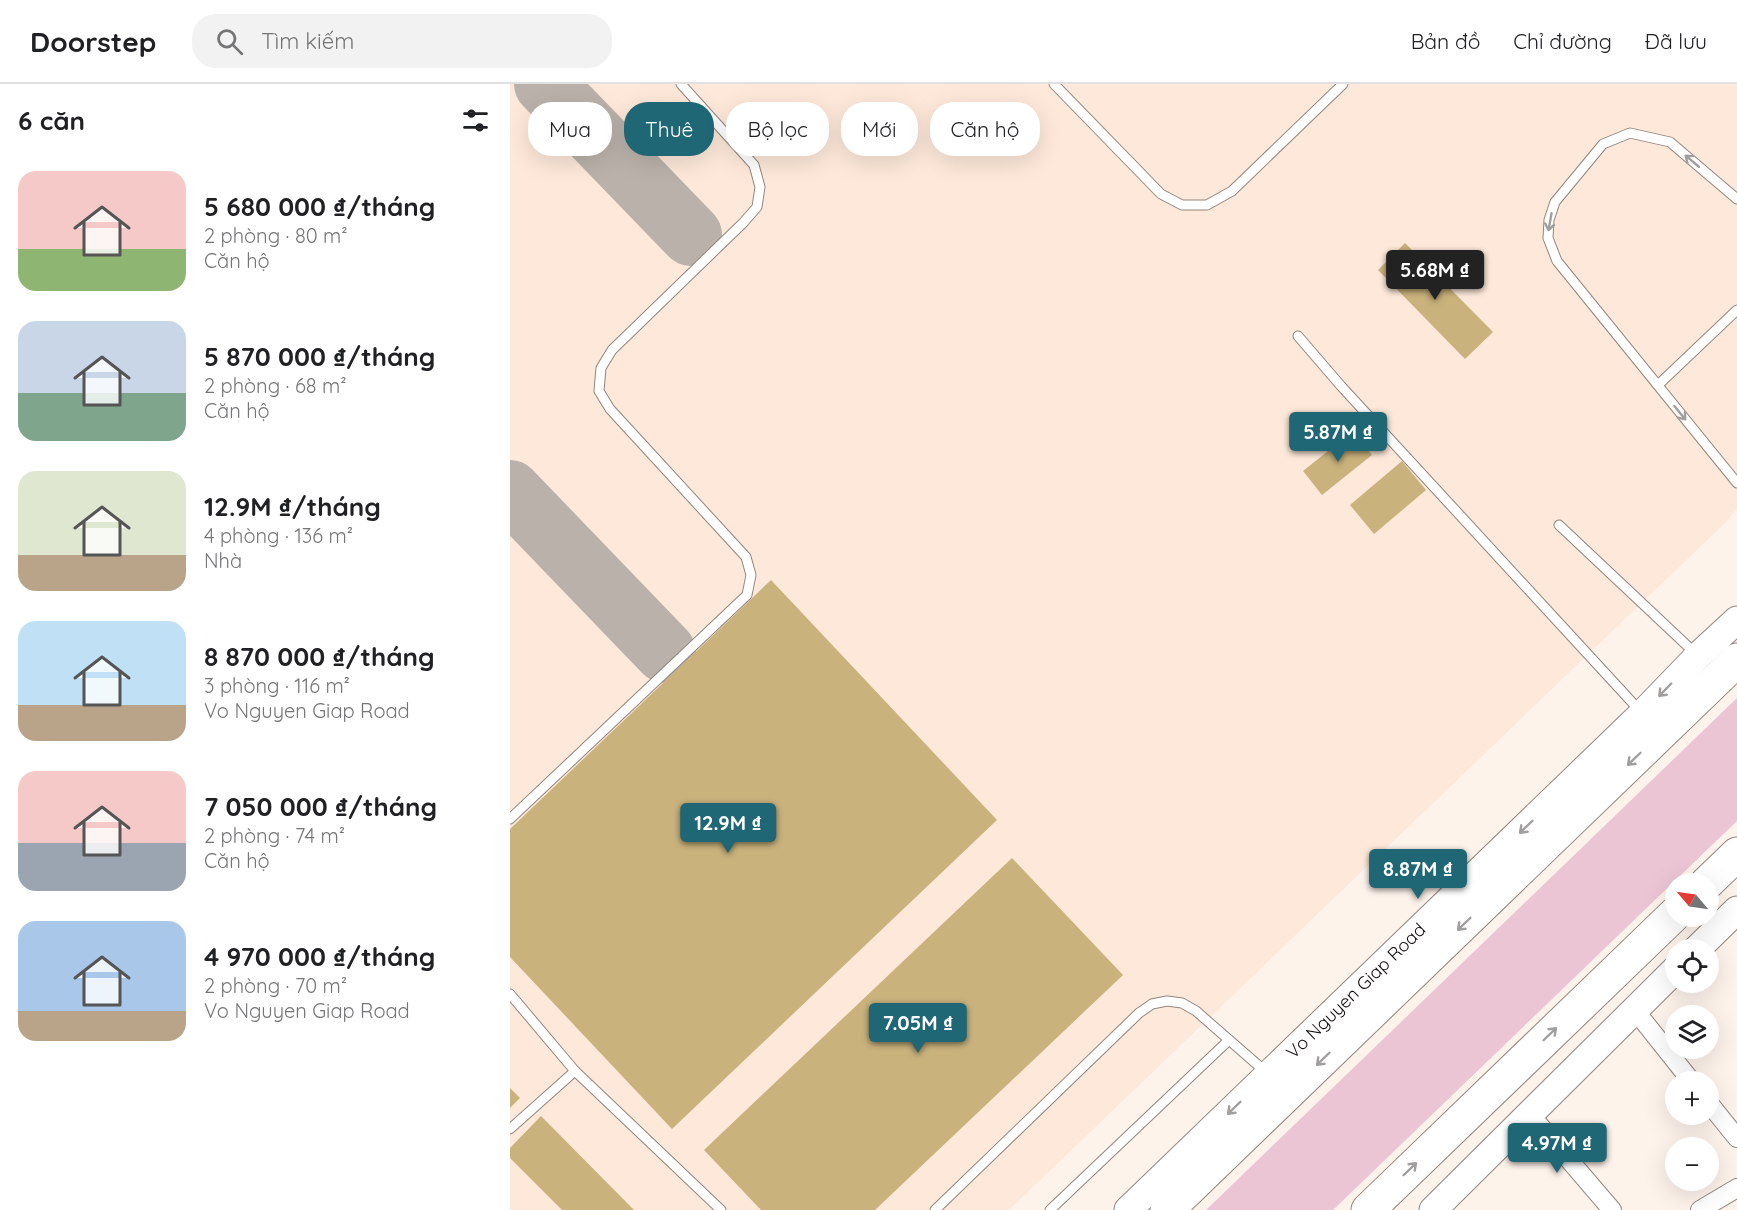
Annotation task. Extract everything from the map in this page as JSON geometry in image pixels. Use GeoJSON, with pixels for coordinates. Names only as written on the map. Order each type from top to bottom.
{"type":"FeatureCollection","features":[{"type":"Feature","properties":{"kind":"highway","name":"Vo Nguyen Giap Road"},"geometry":{"type":"LineString","coordinates":[[1167,1210],[1737,660]]}},
{"type":"Feature","properties":{"kind":"highway"},"geometry":{"type":"LineString","coordinates":[[1717,873],[1737,854]]}},
{"type":"Feature","properties":{"kind":"highway"},"geometry":{"type":"LineString","coordinates":[[1368,1210],[1665,924]]}},
{"type":"Feature","properties":{"kind":"main road","name":"Vo Nguyen Giap Road"},"geometry":{"type":"LineString","coordinates":[[1128,1210],[1737,620]]}},
{"type":"Feature","properties":{"kind":"main road"},"geometry":{"type":"LineString","coordinates":[[1707,939],[1737,910]]}},
{"type":"Feature","properties":{"kind":"main road"},"geometry":{"type":"LineString","coordinates":[[1433,1210],[1665,979]]}},
{"type":"Feature","properties":{"kind":"street"},"geometry":{"type":"LineString","coordinates":[[1634,1008],[1683,1071]]}},
{"type":"Feature","properties":{"kind":"street"},"geometry":{"type":"LineString","coordinates":[[1529,1113],[1612,1210]]}},
{"type":"Feature","properties":{"kind":"street"},"geometry":{"type":"LineString","coordinates":[[1719,1116],[1737,1138]]}},
{"type":"Feature","properties":{"kind":"street"},"geometry":{"type":"LineString","coordinates":[[1700,1210],[1737,1188]]}},
{"type":"Feature","properties":{"kind":"lane"},"geometry":{"type":"LineString","coordinates":[[510,819],[747,596],[751,575],[746,557],[610,409],[599,391],[601,368],[612,350],[757,207],[760,187],[754,165],[681,84]]}},
{"type":"Feature","properties":{"kind":"lane"},"geometry":{"type":"LineString","coordinates":[[1054,84],[1161,194],[1182,206],[1207,205],[1232,191],[1343,84]]}},
{"type":"Feature","properties":{"kind":"lane"},"geometry":{"type":"LineString","coordinates":[[1737,199],[1670,142],[1630,133],[1603,144],[1555,202],[1549,220],[1548,238],[1557,261],[1737,483]]}},
{"type":"Feature","properties":{"kind":"lane"},"geometry":{"type":"LineString","coordinates":[[1658,385],[1737,310]]}},
{"type":"Feature","properties":{"kind":"lane"},"geometry":{"type":"LineString","coordinates":[[1298,336],[1341,386],[1642,714]]}},
{"type":"Feature","properties":{"kind":"lane"},"geometry":{"type":"LineString","coordinates":[[1559,525],[1698,656]]}},
{"type":"Feature","properties":{"kind":"lane"},"geometry":{"type":"LineString","coordinates":[[510,994],[575,1071],[721,1210]]}},
{"type":"Feature","properties":{"kind":"lane"},"geometry":{"type":"LineString","coordinates":[[935,1210],[1139,1013],[1152,1004],[1167,1001],[1182,1004],[1196,1011],[1269,1075]]}},
{"type":"Feature","properties":{"kind":"lane"},"geometry":{"type":"LineString","coordinates":[[1050,1210],[1229,1040]]}},
{"type":"Feature","properties":{"kind":"lane"},"geometry":{"type":"LineString","coordinates":[[510,1129],[575,1071]]}},
{"type":"Feature","properties":{"kind":"shaded area"},"geometry":{"type":"Polygon","coordinates":[[[510,84],[1737,84],[1737,509],[1009,1210],[510,1210],[510,84]]]}},
{"type":"Feature","properties":{"kind":"shaded area"},"geometry":{"type":"Polygon","coordinates":[[[1737,698],[1737,821],[1683,873],[1665,873],[1665,890],[1333,1210],[1206,1210],[1737,698]]]}},
{"type":"Feature","properties":{"kind":"building"},"geometry":{"type":"Polygon","coordinates":[[[1405,243],[1493,332],[1465,359],[1378,270],[1405,243]]]}},
{"type":"Feature","properties":{"kind":"building"},"geometry":{"type":"Polygon","coordinates":[[[1353,431],[1372,455],[1322,495],[1303,471],[1353,431]]]}},
{"type":"Feature","properties":{"kind":"building"},"geometry":{"type":"Polygon","coordinates":[[[1402,461],[1426,490],[1374,534],[1350,505],[1402,461]]]}},
{"type":"Feature","properties":{"kind":"building"},"geometry":{"type":"Polygon","coordinates":[[[771,580],[997,820],[672,1129],[510,957],[510,829],[771,580]]]}},
{"type":"Feature","properties":{"kind":"building"},"geometry":{"type":"Polygon","coordinates":[[[1012,858],[1123,975],[875,1210],[761,1210],[704,1150],[1012,858]]]}},
{"type":"Feature","properties":{"kind":"building"},"geometry":{"type":"Polygon","coordinates":[[[510,1088],[520,1098],[510,1108],[510,1088]]]}},
{"type":"Feature","properties":{"kind":"building"},"geometry":{"type":"Polygon","coordinates":[[[541,1116],[634,1210],[562,1210],[510,1158],[510,1148],[541,1116]]]}},
{"type":"Feature","properties":{"kind":"taxiway"},"geometry":{"type":"LineString","coordinates":[[545,84],[691,235]]}},
{"type":"Feature","properties":{"kind":"taxiway"},"geometry":{"type":"LineString","coordinates":[[510,491],[665,652]]}}]}
